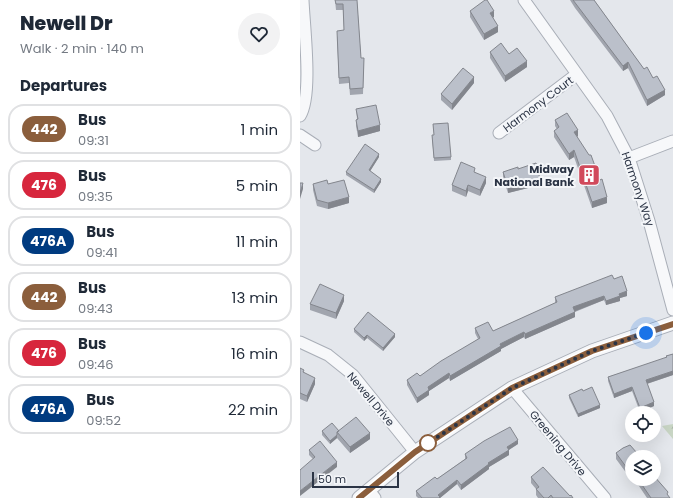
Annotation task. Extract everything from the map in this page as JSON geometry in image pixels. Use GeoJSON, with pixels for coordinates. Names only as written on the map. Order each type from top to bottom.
{"type":"FeatureCollection","features":[{"type":"Feature","properties":{"kind":"street"},"geometry":{"type":"LineString","coordinates":[[300,116],[306,87],[303,0]]}},
{"type":"Feature","properties":{"kind":"street","name":"Harmony Way"},"geometry":{"type":"LineString","coordinates":[[524,0],[607,116],[629,158],[649,221],[673,310]]}},
{"type":"Feature","properties":{"kind":"street","name":"Harmony Court"},"geometry":{"type":"LineString","coordinates":[[499,133],[577,74]]}},
{"type":"Feature","properties":{"kind":"street"},"geometry":{"type":"LineString","coordinates":[[300,134],[315,145]]}},
{"type":"Feature","properties":{"kind":"street"},"geometry":{"type":"LineString","coordinates":[[629,158],[673,141]]}},
{"type":"Feature","properties":{"kind":"street"},"geometry":{"type":"LineString","coordinates":[[368,495],[415,452],[512,388],[592,351],[673,324]]}},
{"type":"Feature","properties":{"kind":"street","name":"Newell Drive"},"geometry":{"type":"LineString","coordinates":[[300,342],[328,355],[353,375],[415,452]]}},
{"type":"Feature","properties":{"kind":"street","name":"Greening Drive"},"geometry":{"type":"LineString","coordinates":[[512,388],[605,498]]}},
{"type":"Feature","properties":{"kind":"green space"},"geometry":{"type":"Polygon","coordinates":[[[673,424],[673,439],[662,426],[673,424]]]}},
{"type":"Feature","properties":{"kind":"building"},"geometry":{"type":"Polygon","coordinates":[[[335,0],[357,0],[361,58],[364,58],[363,88],[350,89],[349,77],[339,78],[337,31],[344,30],[343,4],[336,4],[335,0]]]}},
{"type":"Feature","properties":{"kind":"building"},"geometry":{"type":"Polygon","coordinates":[[[487,0],[494,11],[490,13],[498,26],[484,34],[470,11],[487,0]]]}},
{"type":"Feature","properties":{"kind":"building"},"geometry":{"type":"Polygon","coordinates":[[[573,0],[594,0],[644,69],[647,67],[653,78],[657,76],[665,90],[647,100],[628,62],[623,66],[573,0]]]}},
{"type":"Feature","properties":{"kind":"building"},"geometry":{"type":"Polygon","coordinates":[[[501,43],[509,54],[517,48],[527,61],[505,76],[490,52],[501,43]]]}},
{"type":"Feature","properties":{"kind":"building"},"geometry":{"type":"Polygon","coordinates":[[[463,68],[474,77],[452,104],[441,94],[463,68]]]}},
{"type":"Feature","properties":{"kind":"building"},"geometry":{"type":"Polygon","coordinates":[[[376,105],[380,125],[358,131],[356,109],[376,105]]]}},
{"type":"Feature","properties":{"kind":"building"},"geometry":{"type":"Polygon","coordinates":[[[567,113],[578,130],[574,132],[589,155],[591,155],[600,180],[602,179],[607,197],[592,202],[574,150],[569,154],[554,131],[559,127],[555,120],[567,113]]]}},
{"type":"Feature","properties":{"kind":"building"},"geometry":{"type":"Polygon","coordinates":[[[448,123],[451,157],[434,158],[432,135],[434,135],[433,124],[448,123]]]}},
{"type":"Feature","properties":{"kind":"building"},"geometry":{"type":"Polygon","coordinates":[[[365,144],[379,154],[369,170],[381,179],[374,190],[346,172],[365,144]]]}},
{"type":"Feature","properties":{"kind":"building"},"geometry":{"type":"Polygon","coordinates":[[[461,162],[475,168],[474,172],[486,177],[480,190],[468,185],[466,191],[452,185],[461,162]]]}},
{"type":"Feature","properties":{"kind":"building"},"geometry":{"type":"Polygon","coordinates":[[[536,163],[540,179],[508,187],[503,172],[536,163]]]}},
{"type":"Feature","properties":{"kind":"building"},"geometry":{"type":"Polygon","coordinates":[[[327,180],[328,184],[344,180],[349,197],[328,203],[317,200],[313,184],[327,180]]]}},
{"type":"Feature","properties":{"kind":"building"},"geometry":{"type":"Polygon","coordinates":[[[300,183],[303,183],[300,193],[300,183]]]}},
{"type":"Feature","properties":{"kind":"building"},"geometry":{"type":"Polygon","coordinates":[[[612,275],[614,279],[622,276],[627,291],[619,294],[620,296],[606,301],[604,296],[573,307],[575,312],[525,334],[524,332],[500,344],[501,346],[450,376],[449,373],[428,387],[429,390],[417,398],[407,380],[417,373],[420,376],[441,361],[480,338],[475,328],[488,322],[493,331],[557,302],[555,297],[612,275]]]}},
{"type":"Feature","properties":{"kind":"building"},"geometry":{"type":"Polygon","coordinates":[[[320,284],[344,295],[336,313],[310,304],[320,284]]]}},
{"type":"Feature","properties":{"kind":"building"},"geometry":{"type":"Polygon","coordinates":[[[368,312],[395,334],[383,348],[367,335],[364,338],[354,329],[368,312]]]}},
{"type":"Feature","properties":{"kind":"building"},"geometry":{"type":"Polygon","coordinates":[[[673,354],[673,371],[646,380],[654,402],[645,406],[639,406],[632,387],[614,394],[608,377],[667,357],[666,356],[673,354]]]}},
{"type":"Feature","properties":{"kind":"building"},"geometry":{"type":"Polygon","coordinates":[[[300,368],[304,370],[303,372],[315,378],[307,396],[300,393],[300,368]]]}},
{"type":"Feature","properties":{"kind":"building"},"geometry":{"type":"Polygon","coordinates":[[[592,387],[600,405],[578,414],[569,395],[582,389],[583,391],[592,387]]]}},
{"type":"Feature","properties":{"kind":"building"},"geometry":{"type":"Polygon","coordinates":[[[356,417],[370,433],[350,447],[337,432],[356,417]]]}},
{"type":"Feature","properties":{"kind":"building"},"geometry":{"type":"Polygon","coordinates":[[[332,423],[339,431],[330,441],[322,431],[332,423]]]}},
{"type":"Feature","properties":{"kind":"building"},"geometry":{"type":"Polygon","coordinates":[[[510,427],[518,440],[507,447],[509,450],[488,463],[489,464],[461,485],[457,480],[438,495],[440,497],[439,498],[422,498],[416,491],[435,477],[437,479],[467,458],[465,454],[484,441],[510,427]]]}},
{"type":"Feature","properties":{"kind":"building"},"geometry":{"type":"Polygon","coordinates":[[[320,441],[337,462],[300,491],[300,470],[315,457],[309,450],[320,441]]]}},
{"type":"Feature","properties":{"kind":"building"},"geometry":{"type":"Polygon","coordinates":[[[630,445],[634,450],[625,450],[625,465],[616,453],[630,445]]]}},
{"type":"Feature","properties":{"kind":"building"},"geometry":{"type":"Polygon","coordinates":[[[543,467],[573,498],[553,498],[551,495],[548,498],[544,498],[536,489],[539,487],[531,477],[543,467]]]}},
{"type":"Feature","properties":{"kind":"building"},"geometry":{"type":"Polygon","coordinates":[[[661,484],[668,492],[667,494],[670,498],[651,498],[643,486],[661,486],[661,484]]]}},
{"type":"Feature","properties":{"kind":"bus line","name":"442"},"geometry":{"type":"LineString","coordinates":[[359,498],[415,452],[512,388],[592,351],[673,324]]}},
{"type":"Feature","properties":{"kind":"place","name":"Midway National Bank"},"geometry":{"type":"Point","coordinates":[589,175]}},
{"type":"Feature","properties":{"kind":"route"},"geometry":{"type":"LineString","coordinates":[[428,443],[427,444],[512,388],[592,351],[646,333]]}}]}
